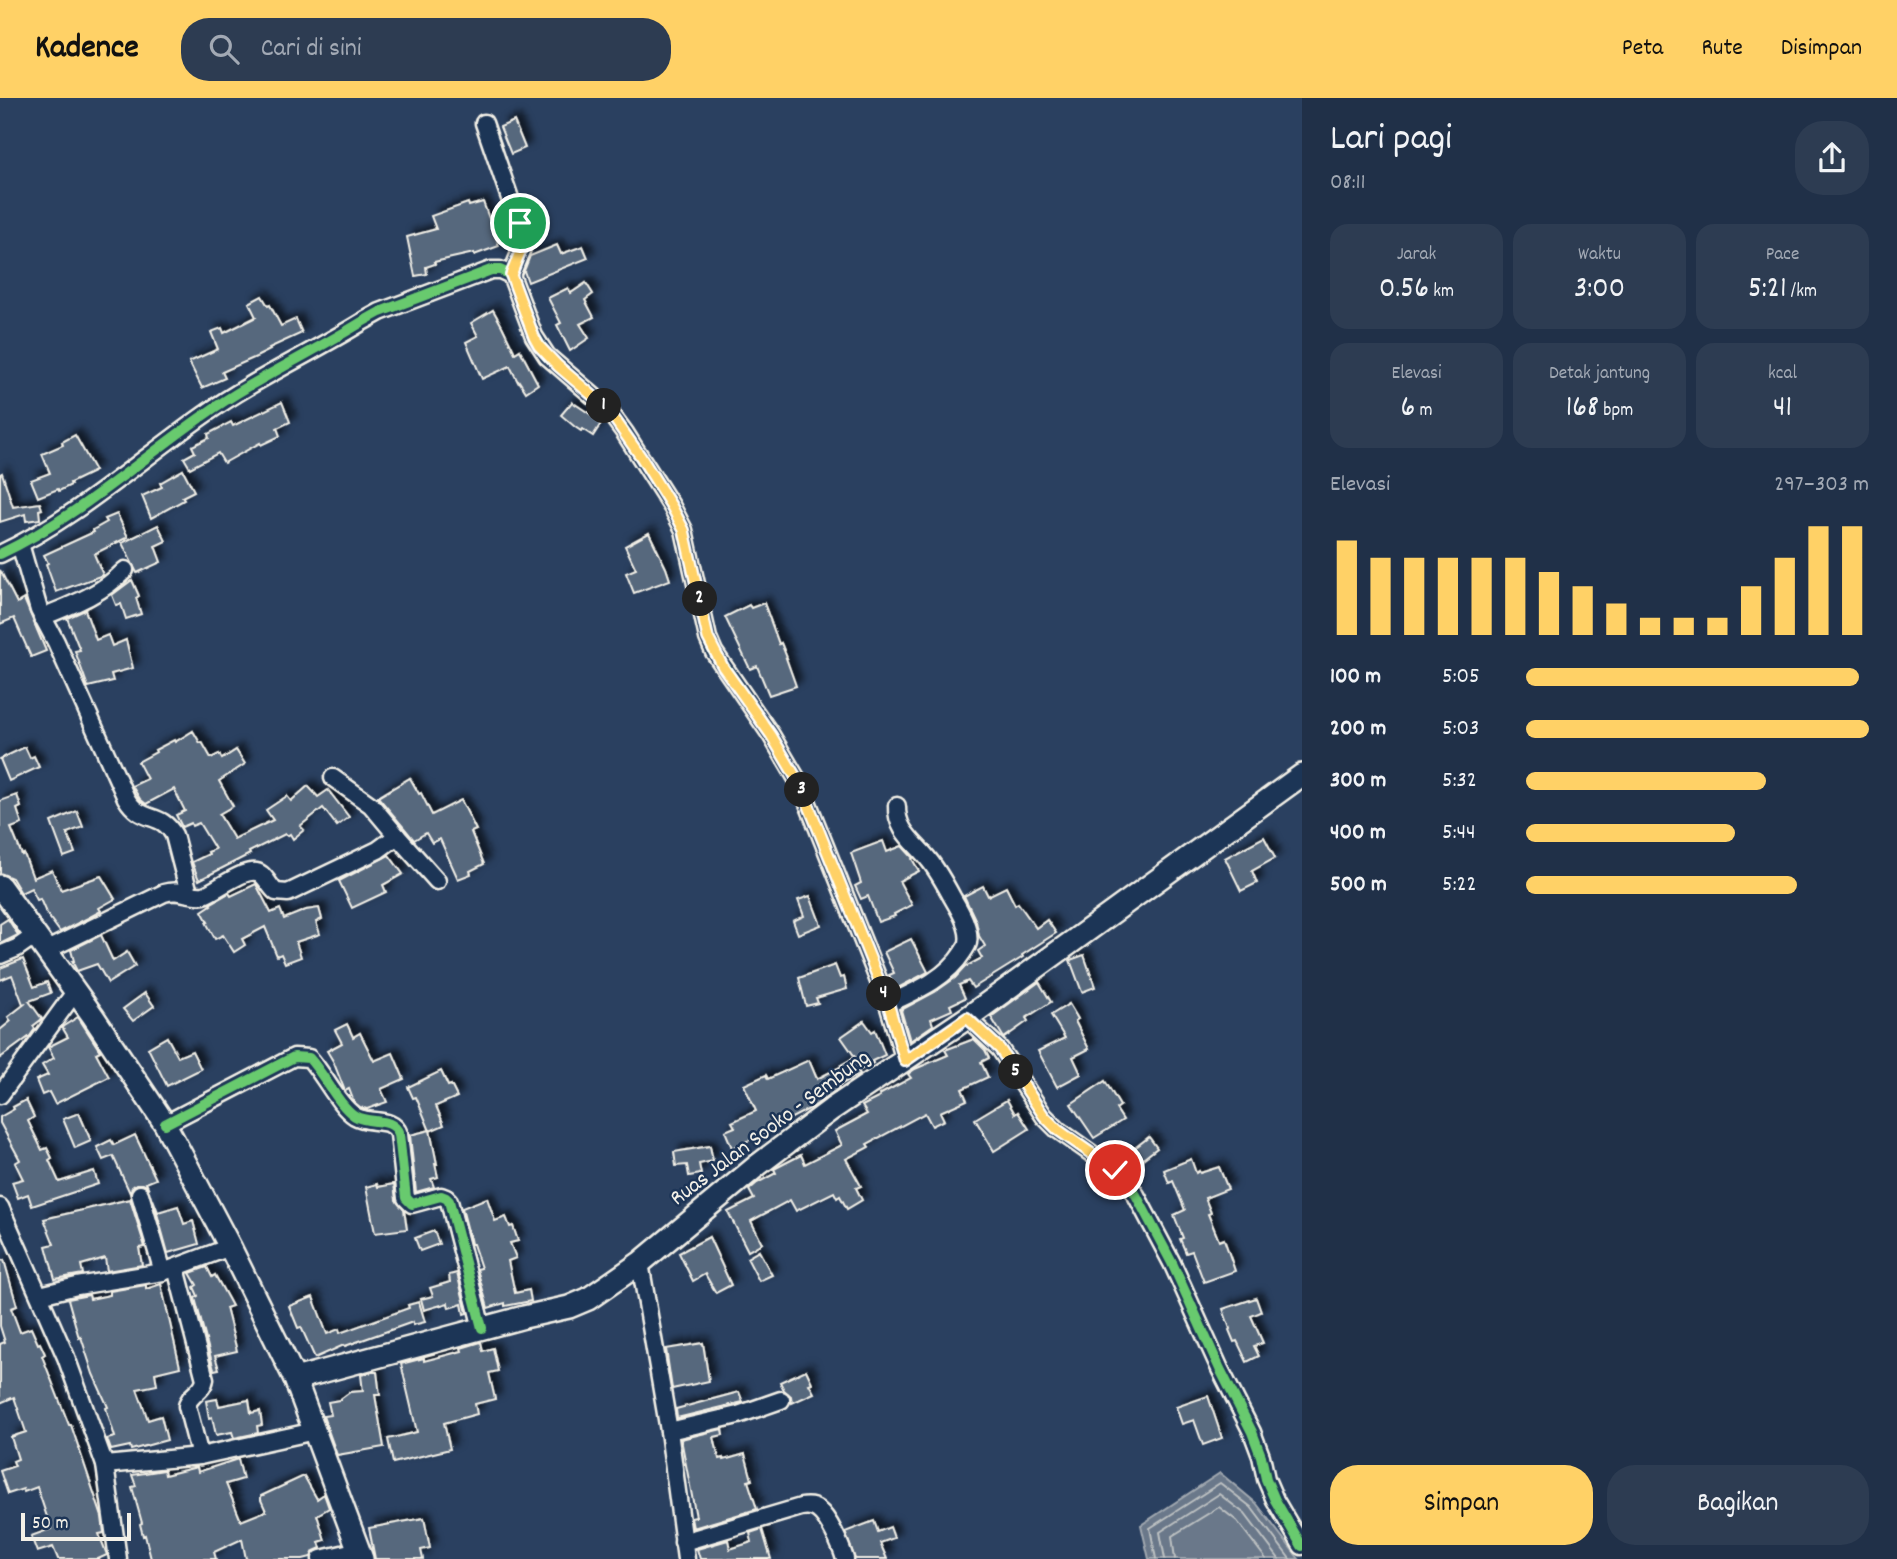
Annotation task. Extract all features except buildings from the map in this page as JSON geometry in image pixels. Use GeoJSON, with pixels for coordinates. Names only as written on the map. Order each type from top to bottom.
{"type":"FeatureCollection","features":[{"type":"Feature","properties":{"kind":"main road","name":"Ruas Jalan Sooko - Sembung"},"geometry":{"type":"LineString","coordinates":[[295,1378],[578,1304],[640,1263],[768,1157],[832,1109],[967,1018],[1302,775]]}},
{"type":"Feature","properties":{"kind":"main road"},"geometry":{"type":"LineString","coordinates":[[0,886],[93,1016],[165,1124],[295,1378],[360,1555]]}},
{"type":"Feature","properties":{"kind":"street"},"geometry":{"type":"LineString","coordinates":[[484,123],[523,236],[523,246],[511,275],[534,337],[558,366],[606,407],[636,449],[678,518],[684,530],[708,638],[714,652],[771,735],[801,786],[888,1003],[905,1061]]}},
{"type":"Feature","properties":{"kind":"street"},"geometry":{"type":"LineString","coordinates":[[0,554],[20,544],[127,474],[205,414],[380,312],[491,270],[500,270],[511,275]]}},
{"type":"Feature","properties":{"kind":"street"},"geometry":{"type":"LineString","coordinates":[[20,544],[42,617],[131,806],[140,814],[163,821],[171,829],[189,893]]}},
{"type":"Feature","properties":{"kind":"street"},"geometry":{"type":"LineString","coordinates":[[42,617],[90,596],[125,570]]}},
{"type":"Feature","properties":{"kind":"street"},"geometry":{"type":"LineString","coordinates":[[333,778],[371,806],[437,881]]}},
{"type":"Feature","properties":{"kind":"street"},"geometry":{"type":"LineString","coordinates":[[888,1003],[920,989],[947,972],[968,943],[967,932],[956,904],[929,860],[900,827],[897,806]]}},
{"type":"Feature","properties":{"kind":"street"},"geometry":{"type":"LineString","coordinates":[[0,955],[40,943],[173,890],[198,896],[209,894],[246,872],[261,874],[276,892],[288,893],[377,850],[397,836]]}},
{"type":"Feature","properties":{"kind":"street"},"geometry":{"type":"LineString","coordinates":[[0,1095],[75,992]]}},
{"type":"Feature","properties":{"kind":"street"},"geometry":{"type":"LineString","coordinates":[[967,1018],[1000,1049],[1044,1116],[1058,1130],[1115,1170],[1136,1195],[1252,1432],[1275,1500],[1302,1546]]}},
{"type":"Feature","properties":{"kind":"street"},"geometry":{"type":"LineString","coordinates":[[165,1124],[294,1057],[309,1059],[350,1112],[365,1121],[389,1122],[396,1127],[405,1198],[408,1202],[412,1204],[441,1196],[448,1199],[482,1328]]}},
{"type":"Feature","properties":{"kind":"street"},"geometry":{"type":"LineString","coordinates":[[140,1194],[170,1270],[205,1379],[201,1389],[188,1401],[187,1406],[200,1456]]}},
{"type":"Feature","properties":{"kind":"street"},"geometry":{"type":"LineString","coordinates":[[0,1207],[66,1357],[105,1465],[118,1559]]}},
{"type":"Feature","properties":{"kind":"street"},"geometry":{"type":"LineString","coordinates":[[40,1295],[170,1270],[230,1247]]}},
{"type":"Feature","properties":{"kind":"street"},"geometry":{"type":"LineString","coordinates":[[640,1263],[669,1431],[686,1559]]}},
{"type":"Feature","properties":{"kind":"street"},"geometry":{"type":"LineString","coordinates":[[669,1431],[738,1415],[781,1400]]}},
{"type":"Feature","properties":{"kind":"street"},"geometry":{"type":"LineString","coordinates":[[105,1465],[200,1456],[315,1431]]}},
{"type":"Feature","properties":{"kind":"street"},"geometry":{"type":"LineString","coordinates":[[682,1542],[809,1506],[817,1508],[826,1519],[845,1559]]}},
{"type":"Feature","properties":{"kind":"street"},"geometry":{"type":"LineString","coordinates":[[320,1559],[360,1555]]}},
{"type":"Feature","properties":{"kind":"water"},"geometry":{"type":"Polygon","coordinates":[[[1220,1473],[1256,1503],[1299,1559],[1149,1559],[1141,1525],[1220,1473]]]}},
{"type":"Feature","properties":{"kind":"cycle path"},"geometry":{"type":"LineString","coordinates":[[0,554],[28,540],[80,507],[223,402],[380,312],[491,270],[500,270],[511,275],[534,336],[547,356],[606,407],[672,507],[684,530],[708,638],[714,652],[771,735],[801,786],[888,1004],[905,1061]]}},
{"type":"Feature","properties":{"kind":"cycle path"},"geometry":{"type":"LineString","coordinates":[[967,1018],[1000,1049],[1044,1116],[1058,1130],[1115,1170],[1136,1195],[1172,1263],[1252,1432],[1275,1500],[1302,1546]]}},
{"type":"Feature","properties":{"kind":"cycle path"},"geometry":{"type":"LineString","coordinates":[[165,1124],[294,1057],[309,1058],[337,1097],[355,1116],[396,1128],[399,1134],[406,1198],[412,1204],[441,1196],[449,1201],[482,1328]]}},
{"type":"Feature","properties":{"kind":"route"},"geometry":{"type":"LineString","coordinates":[[520,223],[524,242],[511,275],[534,337],[547,356],[606,407],[641,457],[684,530],[708,638],[723,667],[771,735],[801,786],[888,1003],[905,1061],[967,1018],[1000,1049],[1044,1116],[1058,1130],[1115,1170]]}}]}
